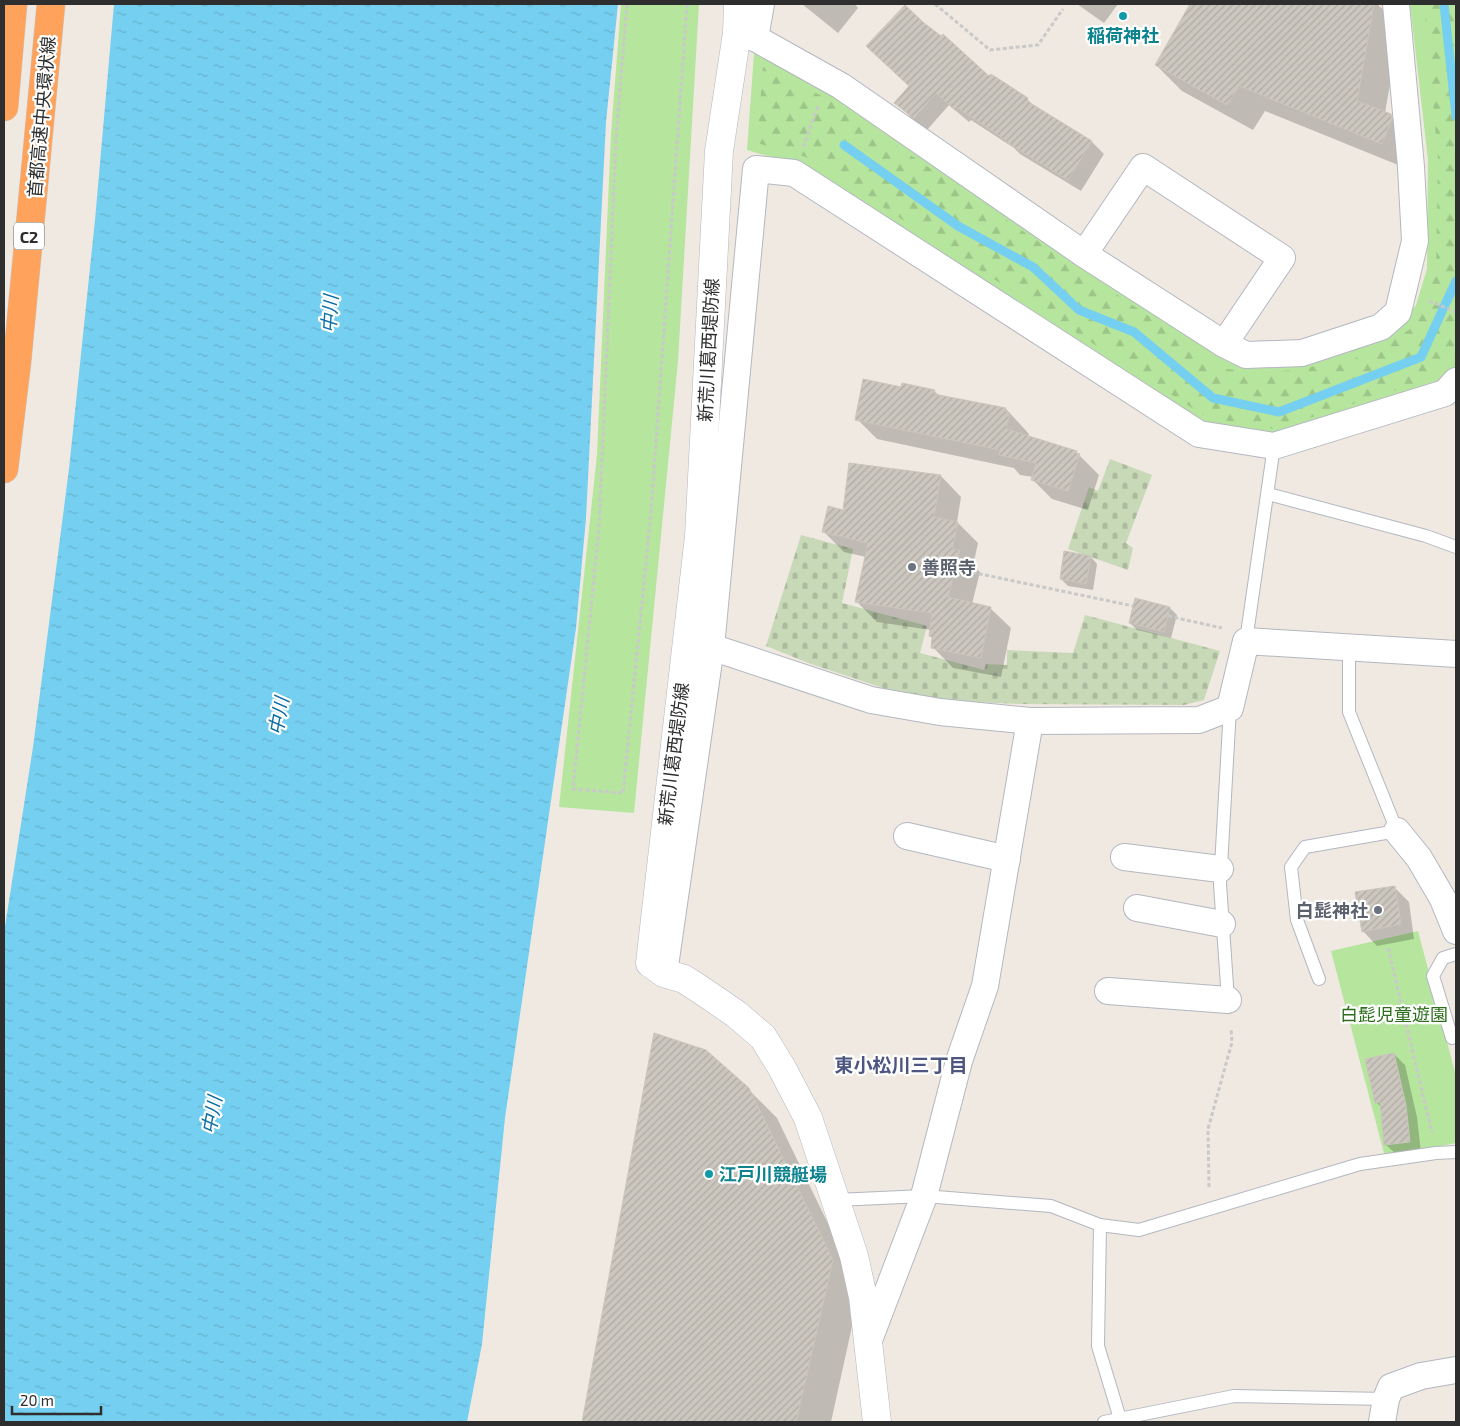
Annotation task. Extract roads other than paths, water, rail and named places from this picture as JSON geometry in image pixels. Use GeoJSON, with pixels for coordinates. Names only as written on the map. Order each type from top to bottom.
{"type":"FeatureCollection","features":[{"type":"Feature","properties":{"kind":"highway"},"geometry":{"type":"LineString","coordinates":[[4,107],[13,4]]}},
{"type":"Feature","properties":{"kind":"highway","name":"首都高速中央環状線"},"geometry":{"type":"LineString","coordinates":[[4,469],[17,362],[51,4]]}},
{"type":"Feature","properties":{"kind":"main road","name":"新荒川葛西堤防線"},"geometry":{"type":"LineString","coordinates":[[664,973],[650,963],[699,536],[714,481],[719,151],[746,35],[738,4]]}},
{"type":"Feature","properties":{"kind":"main road"},"geometry":{"type":"LineString","coordinates":[[664,973],[684,979],[701,990],[736,1014],[762,1037],[782,1068],[808,1118],[854,1256],[864,1297],[877,1422]]}},
{"type":"Feature","properties":{"kind":"street"},"geometry":{"type":"LineString","coordinates":[[761,4],[746,35],[841,86],[1084,254],[1224,344],[1246,355],[1302,353],[1381,328],[1398,312],[1416,241],[1396,4]]}},
{"type":"Feature","properties":{"kind":"street"},"geometry":{"type":"LineString","coordinates":[[1084,254],[1144,167],[1282,258],[1224,344]]}},
{"type":"Feature","properties":{"kind":"street"},"geometry":{"type":"LineString","coordinates":[[664,973],[711,647],[714,481],[756,168],[794,173],[1198,434],[1274,446],[1445,394],[1456,381]]}},
{"type":"Feature","properties":{"kind":"street"},"geometry":{"type":"LineString","coordinates":[[711,647],[871,700],[940,712],[1030,721],[1199,720],[1230,708],[1247,637],[1349,648],[1456,654]]}},
{"type":"Feature","properties":{"kind":"street"},"geometry":{"type":"LineString","coordinates":[[869,1340],[924,1196],[959,1061],[985,986],[1030,721]]}},
{"type":"Feature","properties":{"kind":"street"},"geometry":{"type":"LineString","coordinates":[[1397,831],[1450,896],[1456,931]]}},
{"type":"Feature","properties":{"kind":"street"},"geometry":{"type":"LineString","coordinates":[[907,836],[1007,860]]}},
{"type":"Feature","properties":{"kind":"street"},"geometry":{"type":"LineString","coordinates":[[1124,856],[1220,869]]}},
{"type":"Feature","properties":{"kind":"street"},"geometry":{"type":"LineString","coordinates":[[1137,908],[1222,924]]}},
{"type":"Feature","properties":{"kind":"street"},"geometry":{"type":"LineString","coordinates":[[1108,992],[1228,1000]]}},
{"type":"Feature","properties":{"kind":"street"},"geometry":{"type":"LineString","coordinates":[[1384,1410],[1391,1386],[1422,1376],[1456,1370]]}},
{"type":"Feature","properties":{"kind":"lane"},"geometry":{"type":"LineString","coordinates":[[1247,637],[1274,446]]}},
{"type":"Feature","properties":{"kind":"lane"},"geometry":{"type":"LineString","coordinates":[[1268,494],[1426,536],[1456,547]]}},
{"type":"Feature","properties":{"kind":"lane"},"geometry":{"type":"LineString","coordinates":[[1319,979],[1297,920],[1292,867],[1305,847],[1397,831],[1349,712],[1349,648]]}},
{"type":"Feature","properties":{"kind":"lane"},"geometry":{"type":"LineString","coordinates":[[1228,1000],[1220,869],[1230,708]]}},
{"type":"Feature","properties":{"kind":"lane"},"geometry":{"type":"LineString","coordinates":[[1452,1038],[1434,976],[1443,958],[1456,954]]}},
{"type":"Feature","properties":{"kind":"lane"},"geometry":{"type":"LineString","coordinates":[[836,1200],[924,1196],[1050,1206],[1100,1225],[1140,1230],[1360,1164],[1456,1152]]}},
{"type":"Feature","properties":{"kind":"lane"},"geometry":{"type":"LineString","coordinates":[[1100,1225],[1098,1346],[1120,1421]]}},
{"type":"Feature","properties":{"kind":"lane"},"geometry":{"type":"LineString","coordinates":[[1104,1422],[1120,1421],[1234,1396],[1384,1410]]}},
{"type":"Feature","properties":{"kind":"water","name":"中川"},"geometry":{"type":"Polygon","coordinates":[[[114,4],[618,4],[606,122],[586,518],[576,628],[505,1118],[482,1344],[467,1422],[4,1422],[4,933],[33,747],[69,469],[95,220],[114,4]]]}},
{"type":"Feature","properties":{"kind":"waterway"},"geometry":{"type":"LineString","coordinates":[[1444,4],[1456,116]]}},
{"type":"Feature","properties":{"kind":"waterway"},"geometry":{"type":"LineString","coordinates":[[844,145],[958,226],[1033,267],[1079,310],[1134,332],[1213,398],[1279,412],[1421,357],[1456,281]]}},
{"type":"Feature","properties":{"kind":"place","name":"稲荷神社"},"geometry":{"type":"Point","coordinates":[1123,16]}},
{"type":"Feature","properties":{"kind":"place","name":"善照寺"},"geometry":{"type":"Point","coordinates":[912,567]}},
{"type":"Feature","properties":{"kind":"place","name":"白髭神社"},"geometry":{"type":"Point","coordinates":[1378,910]}},
{"type":"Feature","properties":{"kind":"place","name":"江戸川競艇場"},"geometry":{"type":"Point","coordinates":[709,1174]}},
{"type":"Feature","properties":{"kind":"district","name":"東小松川三丁目"},"geometry":{"type":"Point","coordinates":[901,1064]}},
{"type":"Feature","properties":{"kind":"park label","name":"白髭児童遊園"},"geometry":{"type":"Point","coordinates":[1394,1014]}}]}
